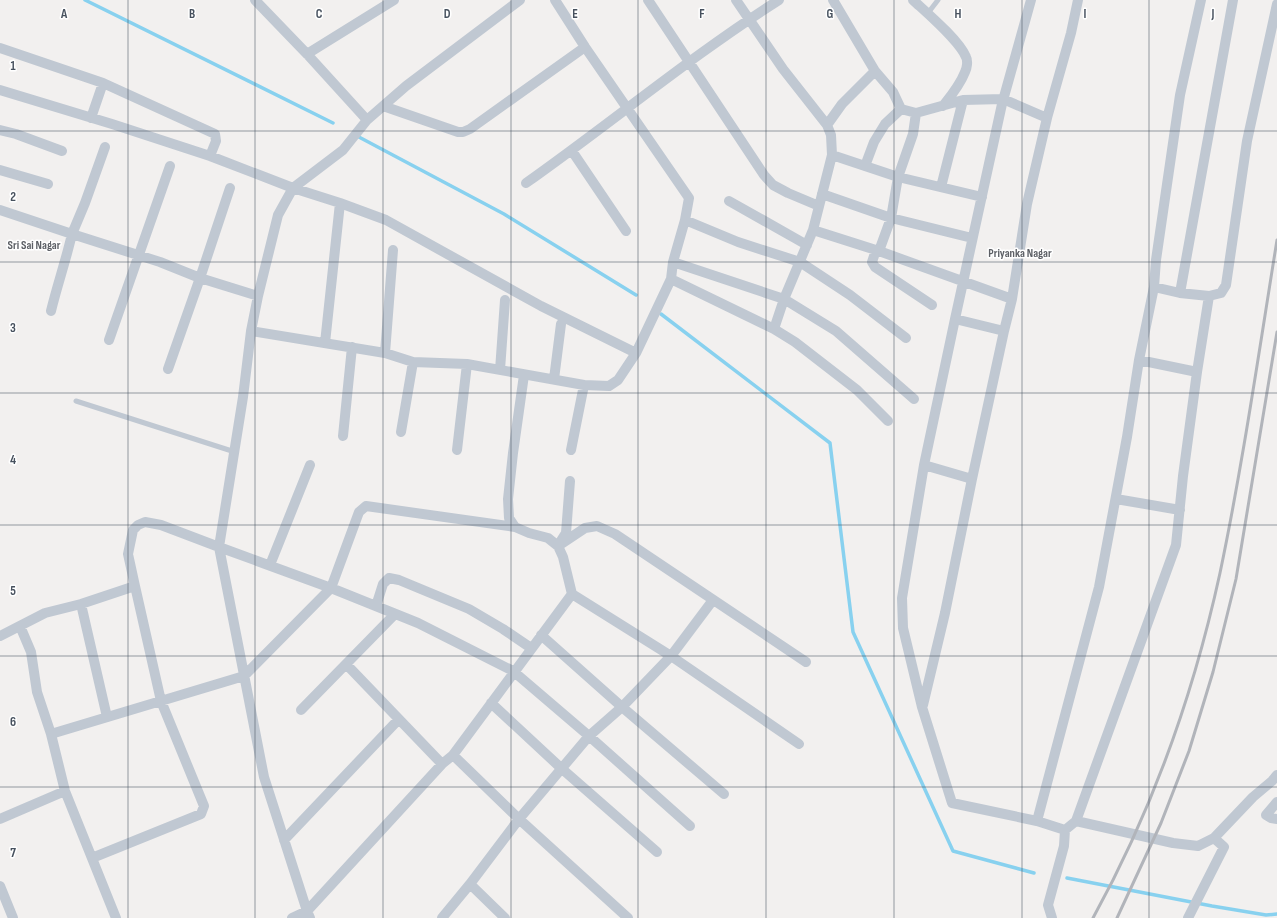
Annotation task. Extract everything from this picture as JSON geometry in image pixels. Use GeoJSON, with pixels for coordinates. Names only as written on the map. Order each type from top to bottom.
{"type":"FeatureCollection","features":[{"type":"Feature","properties":{"kind":"street"},"geometry":{"type":"LineString","coordinates":[[255,0],[367,120]]}},
{"type":"Feature","properties":{"kind":"street"},"geometry":{"type":"LineString","coordinates":[[307,54],[394,0]]}},
{"type":"Feature","properties":{"kind":"street"},"geometry":{"type":"LineString","coordinates":[[309,915],[264,777],[219,547],[235,452],[251,331],[258,296],[278,215],[293,188],[343,150],[367,120],[406,86],[520,0]]}},
{"type":"Feature","properties":{"kind":"street"},"geometry":{"type":"LineString","coordinates":[[251,331],[385,353],[413,362],[467,364],[584,385],[608,386],[618,380],[636,353],[670,279],[689,198],[585,47],[555,0]]}},
{"type":"Feature","properties":{"kind":"street"},"geometry":{"type":"LineString","coordinates":[[648,0],[746,149],[773,185],[819,206]]}},
{"type":"Feature","properties":{"kind":"street"},"geometry":{"type":"LineString","coordinates":[[736,0],[783,69],[827,125],[831,136],[832,155],[814,230],[784,299],[774,329]]}},
{"type":"Feature","properties":{"kind":"street"},"geometry":{"type":"LineString","coordinates":[[526,183],[572,151],[689,61],[779,0]]}},
{"type":"Feature","properties":{"kind":"street"},"geometry":{"type":"LineString","coordinates":[[833,0],[875,70],[893,92],[900,109]]}},
{"type":"Feature","properties":{"kind":"street"},"geometry":{"type":"LineString","coordinates":[[913,0],[928,13],[961,48],[967,59],[966,71],[943,106]]}},
{"type":"Feature","properties":{"kind":"street"},"geometry":{"type":"LineString","coordinates":[[1031,0],[1003,99],[924,465],[902,598],[903,628],[922,707],[952,803],[1037,821],[1066,830]]}},
{"type":"Feature","properties":{"kind":"street"},"geometry":{"type":"LineString","coordinates":[[922,707],[945,613],[972,479],[1012,299],[1027,204],[1047,118],[1071,34],[1078,0]]}},
{"type":"Feature","properties":{"kind":"street"},"geometry":{"type":"LineString","coordinates":[[1037,821],[1100,587],[1139,360],[1154,287],[1156,260],[1180,95],[1201,0]]}},
{"type":"Feature","properties":{"kind":"street"},"geometry":{"type":"LineString","coordinates":[[1180,293],[1233,0]]}},
{"type":"Feature","properties":{"kind":"street"},"geometry":{"type":"LineString","coordinates":[[1154,287],[1180,293],[1209,296],[1221,293],[1226,285],[1247,141],[1277,2],[1268,0]]}},
{"type":"Feature","properties":{"kind":"street"},"geometry":{"type":"LineString","coordinates":[[383,106],[458,132],[463,132],[470,129],[585,47]]}},
{"type":"Feature","properties":{"kind":"street"},"geometry":{"type":"LineString","coordinates":[[0,48],[103,84],[215,134],[216,141],[210,156]]}},
{"type":"Feature","properties":{"kind":"street"},"geometry":{"type":"LineString","coordinates":[[827,125],[842,104],[875,70]]}},
{"type":"Feature","properties":{"kind":"street"},"geometry":{"type":"LineString","coordinates":[[91,118],[103,84]]}},
{"type":"Feature","properties":{"kind":"street"},"geometry":{"type":"LineString","coordinates":[[0,90],[210,156],[293,188],[386,220],[541,306],[636,353]]}},
{"type":"Feature","properties":{"kind":"street"},"geometry":{"type":"LineString","coordinates":[[900,109],[916,113],[963,100],[1003,99],[1047,118]]}},
{"type":"Feature","properties":{"kind":"street"},"geometry":{"type":"LineString","coordinates":[[941,187],[963,100]]}},
{"type":"Feature","properties":{"kind":"street"},"geometry":{"type":"LineString","coordinates":[[866,166],[874,142],[885,124],[900,109]]}},
{"type":"Feature","properties":{"kind":"street"},"geometry":{"type":"LineString","coordinates":[[916,113],[913,134],[898,177],[891,218],[872,262],[875,267],[932,305]]}},
{"type":"Feature","properties":{"kind":"street"},"geometry":{"type":"LineString","coordinates":[[0,130],[62,150]]}},
{"type":"Feature","properties":{"kind":"street"},"geometry":{"type":"LineString","coordinates":[[51,311],[68,254],[72,234],[105,147]]}},
{"type":"Feature","properties":{"kind":"street"},"geometry":{"type":"LineString","coordinates":[[572,151],[626,231]]}},
{"type":"Feature","properties":{"kind":"street"},"geometry":{"type":"LineString","coordinates":[[832,155],[898,177],[982,197]]}},
{"type":"Feature","properties":{"kind":"street"},"geometry":{"type":"LineString","coordinates":[[109,340],[170,166]]}},
{"type":"Feature","properties":{"kind":"street"},"geometry":{"type":"LineString","coordinates":[[0,170],[48,184]]}},
{"type":"Feature","properties":{"kind":"street"},"geometry":{"type":"LineString","coordinates":[[168,369],[230,188]]}},
{"type":"Feature","properties":{"kind":"street"},"geometry":{"type":"LineString","coordinates":[[822,194],[891,218],[972,238]]}},
{"type":"Feature","properties":{"kind":"street"},"geometry":{"type":"LineString","coordinates":[[729,201],[807,245]]}},
{"type":"Feature","properties":{"kind":"street"},"geometry":{"type":"LineString","coordinates":[[326,343],[340,203]]}},
{"type":"Feature","properties":{"kind":"street"},"geometry":{"type":"LineString","coordinates":[[0,210],[160,262],[200,278],[258,296]]}},
{"type":"Feature","properties":{"kind":"street"},"geometry":{"type":"LineString","coordinates":[[685,220],[738,242],[800,262],[850,295],[906,338]]}},
{"type":"Feature","properties":{"kind":"street"},"geometry":{"type":"LineString","coordinates":[[814,230],[877,250],[1012,299]]}},
{"type":"Feature","properties":{"kind":"street"},"geometry":{"type":"LineString","coordinates":[[385,353],[393,250]]}},
{"type":"Feature","properties":{"kind":"street"},"geometry":{"type":"LineString","coordinates":[[673,262],[784,299],[836,331],[914,399]]}},
{"type":"Feature","properties":{"kind":"street"},"geometry":{"type":"LineString","coordinates":[[670,279],[774,329],[813,355],[857,390],[888,421]]}},
{"type":"Feature","properties":{"kind":"street"},"geometry":{"type":"LineString","coordinates":[[1052,918],[1048,905],[1064,846],[1066,830],[1076,821],[1176,545],[1183,476],[1209,296]]}},
{"type":"Feature","properties":{"kind":"street"},"geometry":{"type":"LineString","coordinates":[[500,370],[505,300]]}},
{"type":"Feature","properties":{"kind":"street"},"geometry":{"type":"LineString","coordinates":[[955,319],[1004,331]]}},
{"type":"Feature","properties":{"kind":"street"},"geometry":{"type":"LineString","coordinates":[[554,379],[561,324]]}},
{"type":"Feature","properties":{"kind":"street"},"geometry":{"type":"LineString","coordinates":[[343,436],[352,347]]}},
{"type":"Feature","properties":{"kind":"street"},"geometry":{"type":"LineString","coordinates":[[1139,360],[1197,372]]}},
{"type":"Feature","properties":{"kind":"street"},"geometry":{"type":"LineString","coordinates":[[401,432],[413,362]]}},
{"type":"Feature","properties":{"kind":"street"},"geometry":{"type":"LineString","coordinates":[[457,450],[467,364]]}},
{"type":"Feature","properties":{"kind":"street"},"geometry":{"type":"LineString","coordinates":[[515,527],[509,518],[508,499],[524,375]]}},
{"type":"Feature","properties":{"kind":"street"},"geometry":{"type":"LineString","coordinates":[[571,450],[584,385]]}},
{"type":"Feature","properties":{"kind":"street"},"geometry":{"type":"LineString","coordinates":[[270,565],[310,465]]}},
{"type":"Feature","properties":{"kind":"street"},"geometry":{"type":"LineString","coordinates":[[924,465],[972,479]]}},
{"type":"Feature","properties":{"kind":"street"},"geometry":{"type":"LineString","coordinates":[[558,546],[566,533],[570,481]]}},
{"type":"Feature","properties":{"kind":"street"},"geometry":{"type":"LineString","coordinates":[[1116,499],[1180,510]]}},
{"type":"Feature","properties":{"kind":"street"},"geometry":{"type":"LineString","coordinates":[[51,734],[244,676],[331,588],[359,512],[366,506],[515,527],[529,533],[548,538],[558,546],[563,557],[572,594],[671,656],[799,744]]}},
{"type":"Feature","properties":{"kind":"street"},"geometry":{"type":"LineString","coordinates":[[92,858],[201,814],[204,806],[161,701],[128,554],[133,530],[138,525],[145,522],[161,525],[270,565],[418,623],[513,671],[690,826]]}},
{"type":"Feature","properties":{"kind":"street"},"geometry":{"type":"LineString","coordinates":[[558,546],[585,528],[597,526],[615,534],[806,662]]}},
{"type":"Feature","properties":{"kind":"street"},"geometry":{"type":"LineString","coordinates":[[376,606],[382,584],[389,578],[399,580],[469,609],[531,648]]}},
{"type":"Feature","properties":{"kind":"street"},"geometry":{"type":"LineString","coordinates":[[0,636],[45,613],[81,604],[135,586]]}},
{"type":"Feature","properties":{"kind":"street"},"geometry":{"type":"LineString","coordinates":[[292,918],[309,915],[442,764],[453,754],[513,671],[572,594]]}},
{"type":"Feature","properties":{"kind":"street"},"geometry":{"type":"LineString","coordinates":[[442,918],[470,884],[519,819],[561,768],[589,736],[622,707],[671,656],[713,600]]}},
{"type":"Feature","properties":{"kind":"street"},"geometry":{"type":"LineString","coordinates":[[81,604],[107,717]]}},
{"type":"Feature","properties":{"kind":"street"},"geometry":{"type":"LineString","coordinates":[[301,710],[395,614]]}},
{"type":"Feature","properties":{"kind":"street"},"geometry":{"type":"LineString","coordinates":[[20,626],[31,652],[37,692],[51,734],[64,791],[116,918]]}},
{"type":"Feature","properties":{"kind":"street"},"geometry":{"type":"LineString","coordinates":[[541,636],[724,794]]}},
{"type":"Feature","properties":{"kind":"street"},"geometry":{"type":"LineString","coordinates":[[346,664],[442,764]]}},
{"type":"Feature","properties":{"kind":"street"},"geometry":{"type":"LineString","coordinates":[[491,703],[561,768],[657,852]]}},
{"type":"Feature","properties":{"kind":"street"},"geometry":{"type":"LineString","coordinates":[[284,840],[399,719]]}},
{"type":"Feature","properties":{"kind":"street"},"geometry":{"type":"LineString","coordinates":[[453,754],[519,819],[628,918]]}},
{"type":"Feature","properties":{"kind":"street"},"geometry":{"type":"LineString","coordinates":[[1076,821],[1172,843],[1198,846],[1214,838],[1254,797],[1275,779]]}},
{"type":"Feature","properties":{"kind":"street"},"geometry":{"type":"LineString","coordinates":[[0,819],[64,791]]}},
{"type":"Feature","properties":{"kind":"street"},"geometry":{"type":"LineString","coordinates":[[1277,802],[1266,815],[1277,819]]}},
{"type":"Feature","properties":{"kind":"street"},"geometry":{"type":"LineString","coordinates":[[1188,918],[1224,847],[1214,838]]}},
{"type":"Feature","properties":{"kind":"street"},"geometry":{"type":"LineString","coordinates":[[470,884],[506,918]]}},
{"type":"Feature","properties":{"kind":"street"},"geometry":{"type":"LineString","coordinates":[[0,886],[2,899],[13,918]]}},
{"type":"Feature","properties":{"kind":"lane"},"geometry":{"type":"LineString","coordinates":[[928,13],[938,0]]}},
{"type":"Feature","properties":{"kind":"lane"},"geometry":{"type":"LineString","coordinates":[[76,401],[235,452]]}},
{"type":"Feature","properties":{"kind":"waterway"},"geometry":{"type":"LineString","coordinates":[[85,0],[333,123]]}},
{"type":"Feature","properties":{"kind":"waterway"},"geometry":{"type":"LineString","coordinates":[[357,136],[504,214],[636,295]]}},
{"type":"Feature","properties":{"kind":"waterway"},"geometry":{"type":"LineString","coordinates":[[661,314],[830,443],[853,632],[953,851],[1034,873]]}},
{"type":"Feature","properties":{"kind":"waterway"},"geometry":{"type":"LineString","coordinates":[[1067,878],[1212,906],[1266,915],[1277,914]]}},
{"type":"Feature","properties":{"kind":"railway"},"geometry":{"type":"LineString","coordinates":[[1093,918],[1134,836],[1169,750],[1184,706],[1209,618],[1220,573],[1236,490],[1277,240]]}},
{"type":"Feature","properties":{"kind":"railway"},"geometry":{"type":"LineString","coordinates":[[1117,918],[1161,823],[1189,751],[1213,672],[1236,579],[1277,332]]}},
{"type":"Feature","properties":{"kind":"district","name":"Sri Sai Nagar"},"geometry":{"type":"Point","coordinates":[34,245]}},
{"type":"Feature","properties":{"kind":"district","name":"Priyanka Nagar"},"geometry":{"type":"Point","coordinates":[1020,253]}}]}
